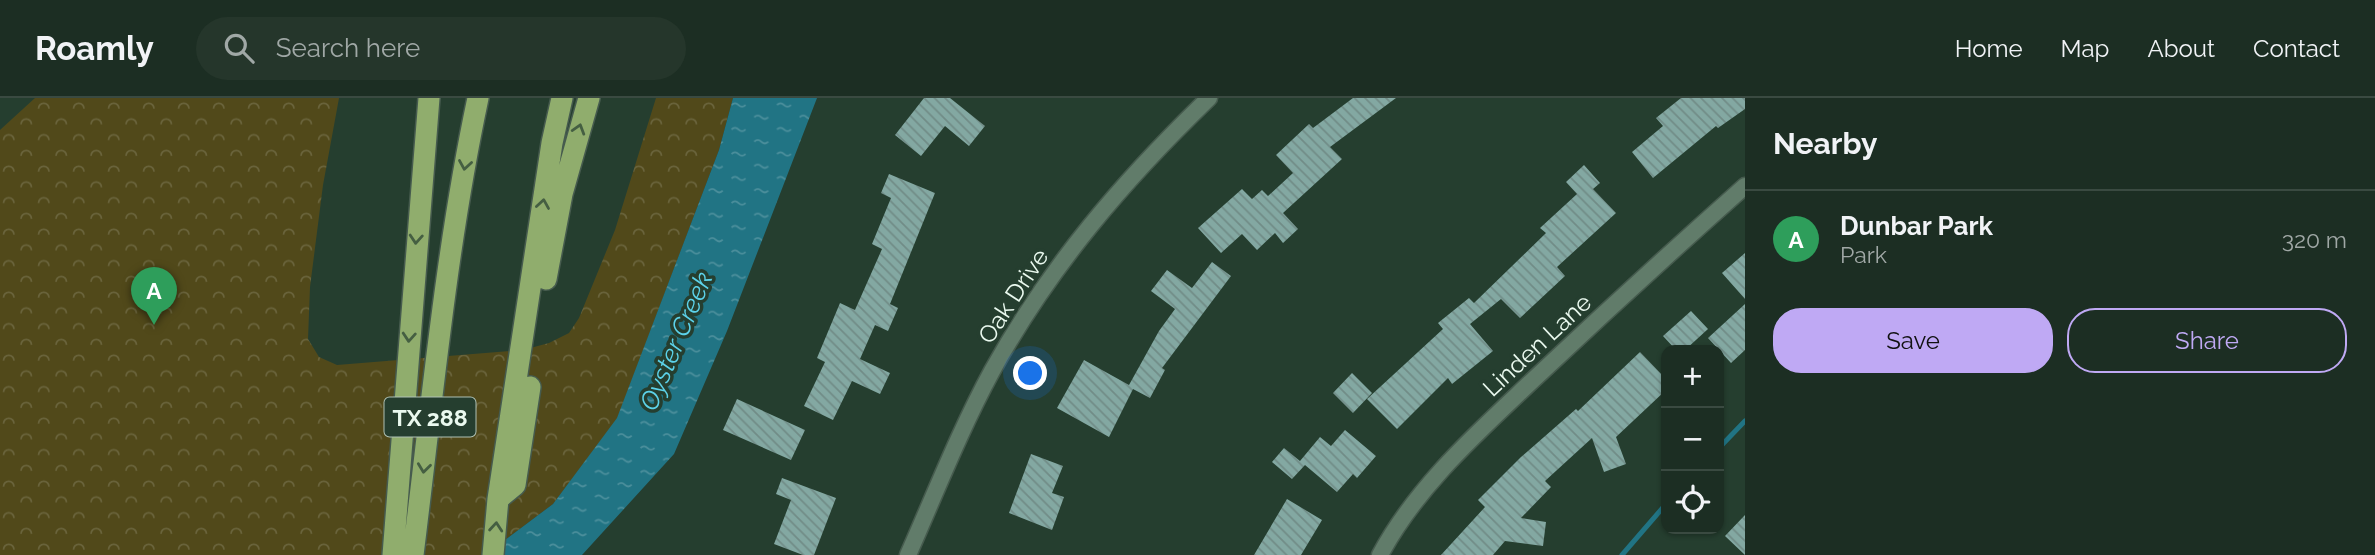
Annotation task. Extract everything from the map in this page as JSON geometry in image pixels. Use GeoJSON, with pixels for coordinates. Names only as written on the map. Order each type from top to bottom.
{"type":"FeatureCollection","features":[{"type":"Feature","properties":{"kind":"highway"},"geometry":{"type":"LineString","coordinates":[[394,555],[429,98]]}},
{"type":"Feature","properties":{"kind":"highway","name":"TX 288"},"geometry":{"type":"LineString","coordinates":[[413,555],[448,279],[478,98]]}},
{"type":"Feature","properties":{"kind":"highway"},"geometry":{"type":"LineString","coordinates":[[493,555],[498,499],[516,485],[536,294],[562,98]]}},
{"type":"Feature","properties":{"kind":"highway"},"geometry":{"type":"LineString","coordinates":[[536,294],[589,98]]}},
{"type":"Feature","properties":{"kind":"street","name":"Oak Drive"},"geometry":{"type":"LineString","coordinates":[[908,555],[993,370],[1050,277],[1111,198],[1209,98]]}},
{"type":"Feature","properties":{"kind":"street","name":"Linden Lane"},"geometry":{"type":"LineString","coordinates":[[1380,555],[1422,492],[1458,452],[1630,288],[1745,186]]}},
{"type":"Feature","properties":{"kind":"green space"},"geometry":{"type":"Polygon","coordinates":[[[35,98],[339,98],[323,185],[310,287],[308,339],[319,357],[337,365],[523,350],[549,343],[569,333],[579,318],[615,230],[656,98],[733,98],[719,150],[617,419],[553,504],[485,555],[0,555],[0,130],[35,98]]]}},
{"type":"Feature","properties":{"kind":"water","name":"Oyster Creek"},"geometry":{"type":"Polygon","coordinates":[[[733,98],[817,98],[727,331],[674,454],[582,555],[485,555],[553,504],[617,418],[719,150],[733,98]]]}},
{"type":"Feature","properties":{"kind":"building"},"geometry":{"type":"Polygon","coordinates":[[[924,98],[950,98],[985,126],[969,146],[945,126],[921,156],[895,135],[924,98]]]}},
{"type":"Feature","properties":{"kind":"building"},"geometry":{"type":"Polygon","coordinates":[[[1353,98],[1396,98],[1330,147],[1342,159],[1283,213],[1298,229],[1283,243],[1275,233],[1257,250],[1242,234],[1221,253],[1198,228],[1242,189],[1252,199],[1262,190],[1268,196],[1293,173],[1276,155],[1309,124],[1313,128],[1353,98]]]}},
{"type":"Feature","properties":{"kind":"building"},"geometry":{"type":"Polygon","coordinates":[[[1681,98],[1745,98],[1745,109],[1718,128],[1716,126],[1653,178],[1632,152],[1663,126],[1656,118],[1681,98]]]}},
{"type":"Feature","properties":{"kind":"building"},"geometry":{"type":"Polygon","coordinates":[[[1584,165],[1600,183],[1593,189],[1616,213],[1557,267],[1565,276],[1520,318],[1501,299],[1470,324],[1493,351],[1452,384],[1448,378],[1397,429],[1367,399],[1443,329],[1438,323],[1469,298],[1474,303],[1546,233],[1540,228],[1577,194],[1566,182],[1584,165]]]}},
{"type":"Feature","properties":{"kind":"building"},"geometry":{"type":"Polygon","coordinates":[[[889,174],[935,193],[890,304],[898,308],[888,331],[875,325],[860,359],[890,373],[880,394],[852,381],[833,420],[804,406],[825,362],[817,358],[840,303],[855,310],[882,249],[872,244],[891,198],[881,193],[889,174]]]}},
{"type":"Feature","properties":{"kind":"building"},"geometry":{"type":"Polygon","coordinates":[[[1745,253],[1745,299],[1722,273],[1745,253]]]}},
{"type":"Feature","properties":{"kind":"building"},"geometry":{"type":"Polygon","coordinates":[[[1212,262],[1231,276],[1162,368],[1165,370],[1150,398],[1133,389],[1109,437],[1057,408],[1084,360],[1129,385],[1159,331],[1175,309],[1151,291],[1167,270],[1192,288],[1212,262]]]}},
{"type":"Feature","properties":{"kind":"building"},"geometry":{"type":"Polygon","coordinates":[[[1745,304],[1745,350],[1731,363],[1724,355],[1724,345],[1714,345],[1708,338],[1745,304]]]}},
{"type":"Feature","properties":{"kind":"building"},"geometry":{"type":"Polygon","coordinates":[[[1691,311],[1708,329],[1690,345],[1671,345],[1663,336],[1691,311]]]}},
{"type":"Feature","properties":{"kind":"building"},"geometry":{"type":"Polygon","coordinates":[[[1640,352],[1661,374],[1661,395],[1616,437],[1626,464],[1604,472],[1592,438],[1545,481],[1551,487],[1521,518],[1546,522],[1543,546],[1505,541],[1493,555],[1441,555],[1485,507],[1478,500],[1521,457],[1576,409],[1578,411],[1640,352]]]}},
{"type":"Feature","properties":{"kind":"building"},"geometry":{"type":"Polygon","coordinates":[[[1352,373],[1372,393],[1353,413],[1333,393],[1352,373]]]}},
{"type":"Feature","properties":{"kind":"building"},"geometry":{"type":"Polygon","coordinates":[[[737,399],[805,430],[791,460],[723,430],[737,399]]]}},
{"type":"Feature","properties":{"kind":"building"},"geometry":{"type":"Polygon","coordinates":[[[1345,430],[1376,456],[1357,478],[1353,474],[1337,492],[1305,465],[1292,479],[1272,462],[1284,448],[1300,461],[1320,437],[1331,446],[1345,430]]]}},
{"type":"Feature","properties":{"kind":"building"},"geometry":{"type":"Polygon","coordinates":[[[1031,454],[1063,466],[1052,493],[1064,497],[1052,530],[1009,513],[1031,454]]]}},
{"type":"Feature","properties":{"kind":"building"},"geometry":{"type":"Polygon","coordinates":[[[782,478],[836,498],[814,555],[803,555],[774,544],[791,500],[776,494],[782,478]]]}},
{"type":"Feature","properties":{"kind":"building"},"geometry":{"type":"Polygon","coordinates":[[[1287,499],[1322,520],[1301,555],[1254,555],[1287,499]]]}},
{"type":"Feature","properties":{"kind":"building"},"geometry":{"type":"Polygon","coordinates":[[[1745,515],[1745,555],[1725,536],[1745,515]]]}},
{"type":"Feature","properties":{"kind":"waterway"},"geometry":{"type":"LineString","coordinates":[[1724,443],[1745,421]]}},
{"type":"Feature","properties":{"kind":"waterway"},"geometry":{"type":"LineString","coordinates":[[1622,555],[1661,510]]}},
{"type":"Feature","properties":{"kind":"place","name":"Dunbar Park"},"geometry":{"type":"Point","coordinates":[154,325]}}]}
